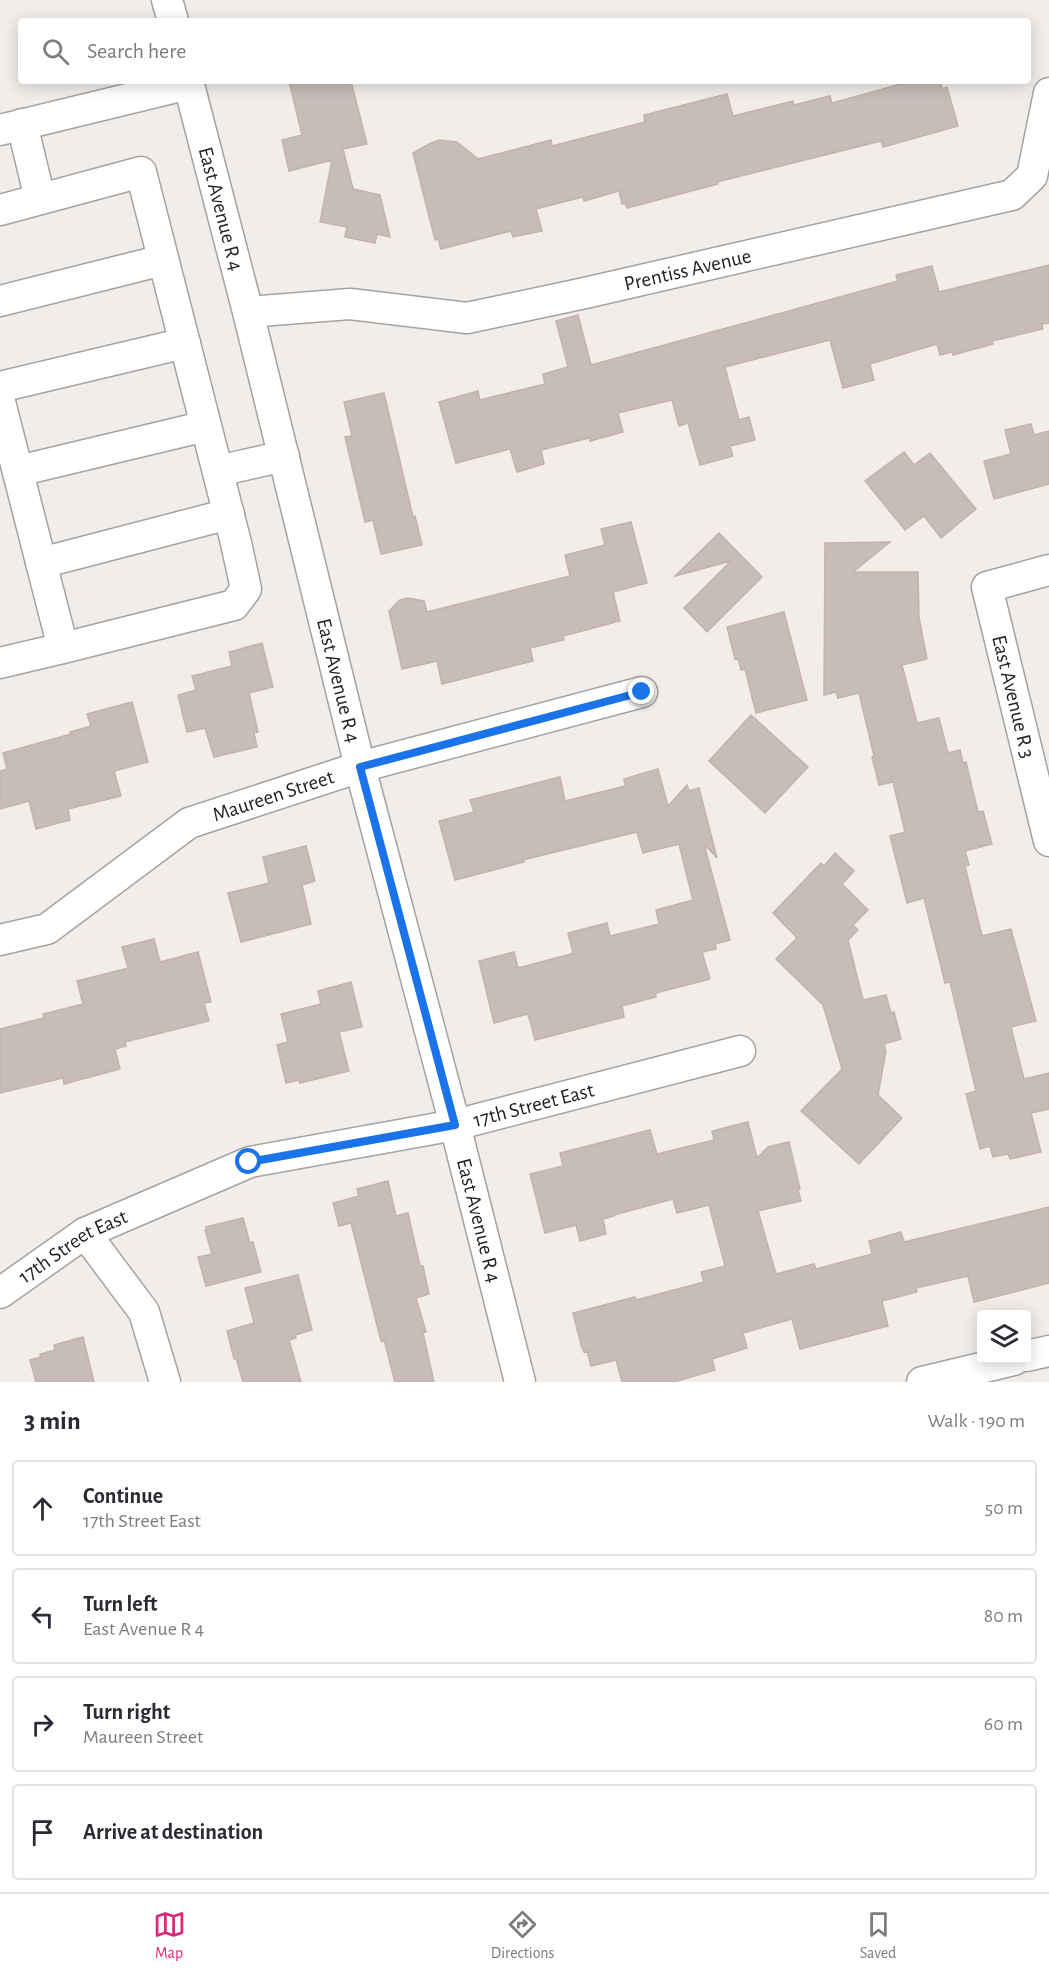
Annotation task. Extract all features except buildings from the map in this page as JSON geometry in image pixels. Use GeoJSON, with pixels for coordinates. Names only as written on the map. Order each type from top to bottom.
{"type":"FeatureCollection","features":[{"type":"Feature","properties":{"kind":"street"},"geometry":{"type":"LineString","coordinates":[[167,0],[172,18]]}},
{"type":"Feature","properties":{"kind":"street"},"geometry":{"type":"LineString","coordinates":[[40,199],[11,127],[181,84]]}},
{"type":"Feature","properties":{"kind":"street","name":"East Avenue R 4"},"geometry":{"type":"LineString","coordinates":[[190,84],[360,767],[455,1125],[520,1382]]}},
{"type":"Feature","properties":{"kind":"street","name":"Prentiss Avenue"},"geometry":{"type":"LineString","coordinates":[[248,312],[350,304],[467,318],[1012,195],[1032,176],[1049,93]]}},
{"type":"Feature","properties":{"kind":"street"},"geometry":{"type":"LineString","coordinates":[[0,210],[141,172],[229,514],[246,589],[234,605],[0,663]]}},
{"type":"Feature","properties":{"kind":"street"},"geometry":{"type":"LineString","coordinates":[[0,301],[163,260]]}},
{"type":"Feature","properties":{"kind":"street"},"geometry":{"type":"LineString","coordinates":[[0,387],[185,343]]}},
{"type":"Feature","properties":{"kind":"street"},"geometry":{"type":"LineString","coordinates":[[0,402],[63,648]]}},
{"type":"Feature","properties":{"kind":"street"},"geometry":{"type":"LineString","coordinates":[[18,471],[206,426]]}},
{"type":"Feature","properties":{"kind":"street"},"geometry":{"type":"LineString","coordinates":[[218,471],[284,456]]}},
{"type":"Feature","properties":{"kind":"street"},"geometry":{"type":"LineString","coordinates":[[42,563],[229,514]]}},
{"type":"Feature","properties":{"kind":"street","name":"East Avenue R 3"},"geometry":{"type":"LineString","coordinates":[[1049,570],[987,586],[1049,840]]}},
{"type":"Feature","properties":{"kind":"street","name":"Maureen Street"},"geometry":{"type":"LineString","coordinates":[[0,940],[46,929],[189,823],[360,767],[642,692]]}},
{"type":"Feature","properties":{"kind":"street","name":"17th Street East"},"geometry":{"type":"LineString","coordinates":[[0,1293],[85,1233],[249,1162],[455,1125],[740,1051]]}},
{"type":"Feature","properties":{"kind":"street"},"geometry":{"type":"LineString","coordinates":[[85,1233],[144,1312],[165,1382]]}},
{"type":"Feature","properties":{"kind":"street"},"geometry":{"type":"LineString","coordinates":[[1031,1355],[1049,1351]]}},
{"type":"Feature","properties":{"kind":"street"},"geometry":{"type":"LineString","coordinates":[[922,1382],[994,1364]]}},
{"type":"Feature","properties":{"kind":"route"},"geometry":{"type":"LineString","coordinates":[[249,1162],[455,1125],[360,767],[642,692]]}}]}
